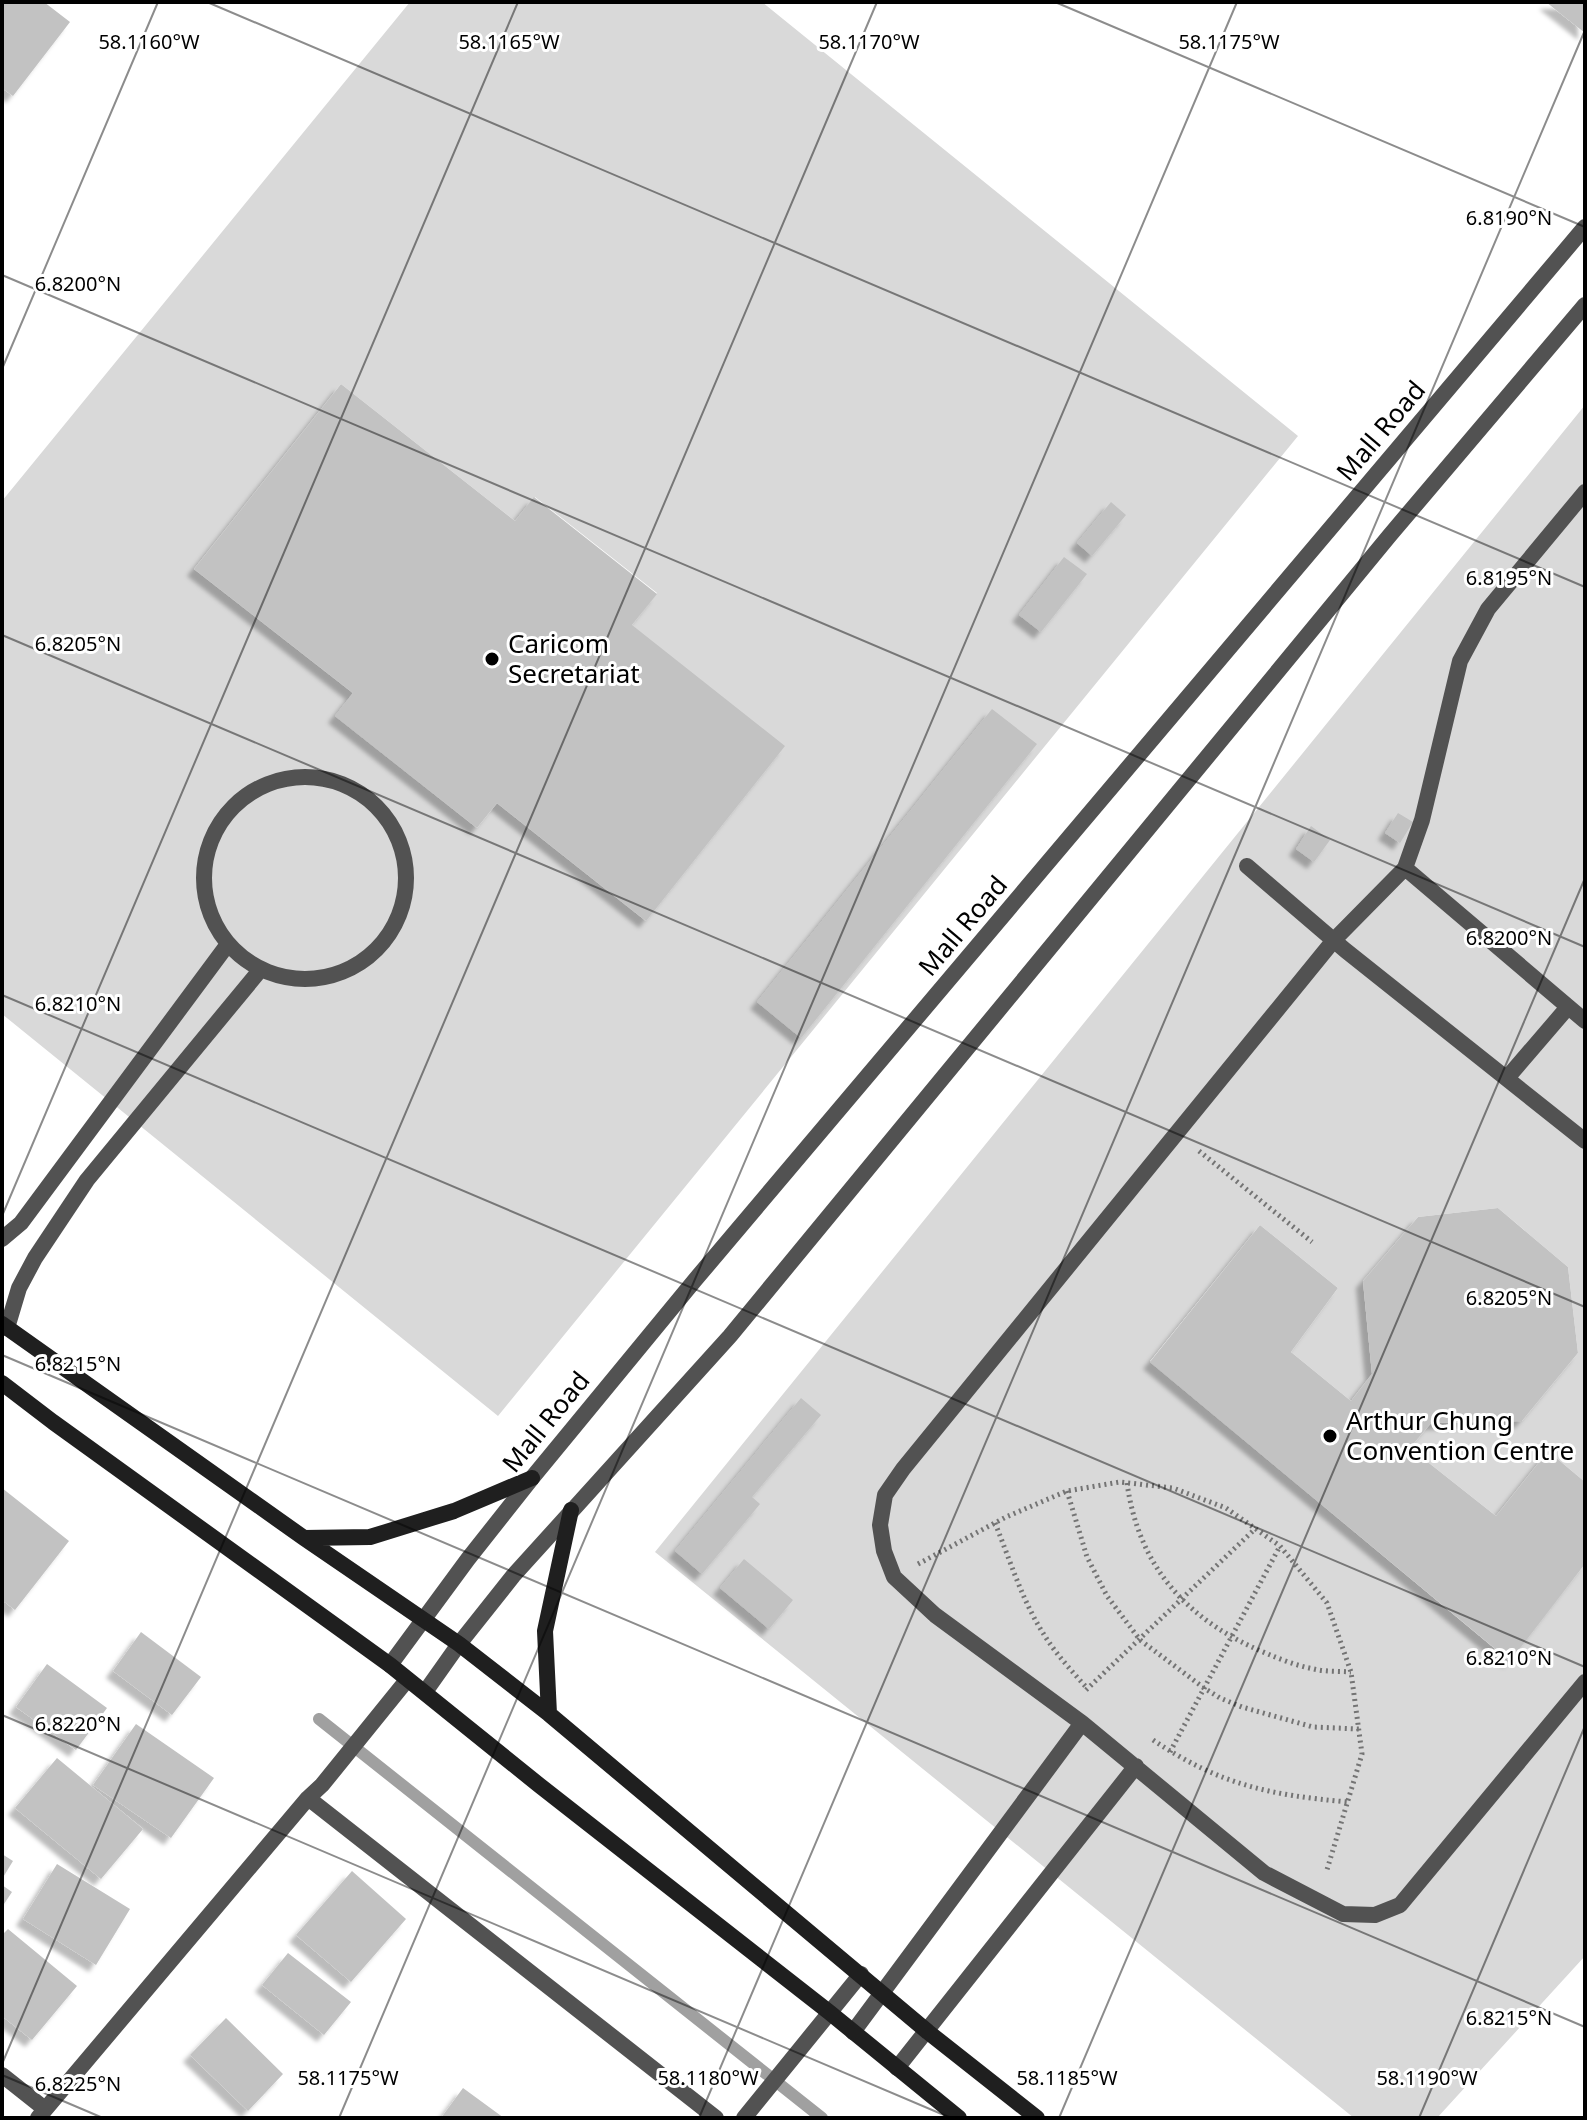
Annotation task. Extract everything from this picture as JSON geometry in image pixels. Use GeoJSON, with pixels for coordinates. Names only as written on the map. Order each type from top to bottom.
{"type":"FeatureCollection","features":[{"type":"Feature","properties":{"kind":"main road"},"geometry":{"type":"LineString","coordinates":[[5,1326],[459,1644],[549,1714],[928,2032],[1037,2118]]}},
{"type":"Feature","properties":{"kind":"main road"},"geometry":{"type":"LineString","coordinates":[[2,1383],[390,1665],[959,2118]]}},
{"type":"Feature","properties":{"kind":"main road"},"geometry":{"type":"LineString","coordinates":[[304,1538],[370,1537],[454,1511],[532,1478]]}},
{"type":"Feature","properties":{"kind":"main road"},"geometry":{"type":"LineString","coordinates":[[549,1714],[545,1631],[571,1510]]}},
{"type":"Feature","properties":{"kind":"street","name":"Mall Road"},"geometry":{"type":"LineString","coordinates":[[390,1665],[532,1478],[695,1280],[1585,227]]}},
{"type":"Feature","properties":{"kind":"street"},"geometry":{"type":"LineString","coordinates":[[425,1692],[513,1576],[730,1336],[1390,535],[1585,305]]}},
{"type":"Feature","properties":{"kind":"street"},"geometry":{"type":"LineString","coordinates":[[1585,492],[1488,609],[1460,661],[1422,820],[1405,868],[1334,940],[913,1457],[885,1495],[880,1525],[884,1551],[894,1577],[935,1615],[1082,1723],[1264,1873],[1343,1914],[1375,1915],[1400,1905],[1585,1682]]}},
{"type":"Feature","properties":{"kind":"street"},"geometry":{"type":"LineString","coordinates":[[310,776],[343,783],[371,801],[394,826],[406,858],[407,892],[397,924],[377,951],[348,970],[316,979],[287,979],[261,969],[228,944],[211,915],[203,883],[207,849],[222,819],[246,795],[276,780],[310,776]]}},
{"type":"Feature","properties":{"kind":"street"},"geometry":{"type":"LineString","coordinates":[[1247,866],[1334,940],[1585,1141]]}},
{"type":"Feature","properties":{"kind":"street"},"geometry":{"type":"LineString","coordinates":[[1405,868],[1585,1021]]}},
{"type":"Feature","properties":{"kind":"street"},"geometry":{"type":"LineString","coordinates":[[2,1239],[21,1223],[228,944]]}},
{"type":"Feature","properties":{"kind":"street"},"geometry":{"type":"LineString","coordinates":[[5,1326],[29,1268],[87,1180],[261,969]]}},
{"type":"Feature","properties":{"kind":"street"},"geometry":{"type":"LineString","coordinates":[[1507,1078],[1568,1007]]}},
{"type":"Feature","properties":{"kind":"street"},"geometry":{"type":"LineString","coordinates":[[2,2075],[42,2114],[322,1785],[407,1680]]}},
{"type":"Feature","properties":{"kind":"street"},"geometry":{"type":"LineString","coordinates":[[853,2032],[1082,1723]]}},
{"type":"Feature","properties":{"kind":"street"},"geometry":{"type":"LineString","coordinates":[[897,2068],[1136,1766]]}},
{"type":"Feature","properties":{"kind":"street"},"geometry":{"type":"LineString","coordinates":[[308,1798],[716,2118]]}},
{"type":"Feature","properties":{"kind":"street"},"geometry":{"type":"LineString","coordinates":[[744,2118],[861,1974]]}},
{"type":"Feature","properties":{"kind":"path"},"geometry":{"type":"LineString","coordinates":[[1176,1133],[1312,1242]]}},
{"type":"Feature","properties":{"kind":"path"},"geometry":{"type":"LineString","coordinates":[[894,1577],[995,1523],[1067,1491],[1120,1482],[1173,1488],[1226,1508],[1280,1546],[1327,1603],[1351,1672],[1362,1754],[1318,1901]]}},
{"type":"Feature","properties":{"kind":"path"},"geometry":{"type":"LineString","coordinates":[[1127,1483],[1131,1509],[1142,1540],[1164,1578],[1197,1615],[1231,1638],[1282,1659],[1315,1670],[1351,1672]]}},
{"type":"Feature","properties":{"kind":"path"},"geometry":{"type":"LineString","coordinates":[[1067,1491],[1087,1557],[1107,1596],[1140,1640],[1204,1688],[1242,1707],[1313,1727],[1359,1729]]}},
{"type":"Feature","properties":{"kind":"path"},"geometry":{"type":"LineString","coordinates":[[995,1523],[1042,1632],[1096,1697]]}},
{"type":"Feature","properties":{"kind":"path"},"geometry":{"type":"LineString","coordinates":[[1065,1710],[1256,1528]]}},
{"type":"Feature","properties":{"kind":"path"},"geometry":{"type":"LineString","coordinates":[[1155,1782],[1280,1546]]}},
{"type":"Feature","properties":{"kind":"path"},"geometry":{"type":"LineString","coordinates":[[1146,1736],[1220,1778],[1299,1798],[1348,1802]]}},
{"type":"Feature","properties":{"kind":"shaded area"},"geometry":{"type":"Polygon","coordinates":[[[410,2],[762,2],[1298,436],[498,1416],[2,1014],[2,501],[410,2]],[[341,384],[194,569],[353,693],[336,716],[477,828],[497,803],[646,921],[632,625],[657,593],[535,497],[515,521],[341,384]]]}},
{"type":"Feature","properties":{"kind":"shaded area"},"geometry":{"type":"Polygon","coordinates":[[[1585,405],[1585,1482],[1548,1451],[1496,1516],[1410,1448],[1431,1423],[1522,1421],[1578,1353],[1568,1267],[1498,1208],[1418,1217],[1363,1281],[1372,1374],[1351,1401],[1291,1352],[1338,1288],[1260,1225],[1150,1361],[1509,1661],[1585,1564],[1585,1956],[1437,2118],[1354,2118],[655,1552],[1585,405]]]}},
{"type":"Feature","properties":{"kind":"building"},"geometry":{"type":"Polygon","coordinates":[[[2,2],[44,2],[70,22],[13,96],[2,88],[2,2]]]}},
{"type":"Feature","properties":{"kind":"building"},"geometry":{"type":"Polygon","coordinates":[[[1546,2],[1585,2],[1585,33],[1546,2]]]}},
{"type":"Feature","properties":{"kind":"building","name":"Caricom Secretariat"},"geometry":{"type":"Polygon","coordinates":[[[341,384],[515,521],[534,497],[657,594],[632,625],[785,746],[646,921],[497,803],[477,828],[335,716],[353,693],[194,569],[341,384]]]}},
{"type":"Feature","properties":{"kind":"building"},"geometry":{"type":"Polygon","coordinates":[[[1111,502],[1126,515],[1092,556],[1077,543],[1111,502]]]}},
{"type":"Feature","properties":{"kind":"building"},"geometry":{"type":"Polygon","coordinates":[[[1064,557],[1087,574],[1041,632],[1019,615],[1064,557]]]}},
{"type":"Feature","properties":{"kind":"building"},"geometry":{"type":"Polygon","coordinates":[[[992,709],[1037,744],[801,1038],[757,1002],[992,709]]]}},
{"type":"Feature","properties":{"kind":"building"},"geometry":{"type":"Polygon","coordinates":[[[1398,813],[1413,822],[1400,843],[1385,833],[1398,813]]]}},
{"type":"Feature","properties":{"kind":"building"},"geometry":{"type":"Polygon","coordinates":[[[1311,826],[1330,840],[1314,862],[1296,849],[1311,826]]]}},
{"type":"Feature","properties":{"kind":"building","name":"Arthur Chung Convention Centre"},"geometry":{"type":"Polygon","coordinates":[[[1498,1208],[1568,1267],[1578,1353],[1522,1421],[1431,1423],[1410,1448],[1496,1516],[1548,1451],[1585,1482],[1585,1564],[1510,1661],[1150,1362],[1260,1225],[1338,1288],[1291,1352],[1351,1401],[1372,1374],[1363,1281],[1418,1217],[1498,1208]]]}},
{"type":"Feature","properties":{"kind":"building"},"geometry":{"type":"Polygon","coordinates":[[[801,1398],[821,1415],[752,1497],[760,1504],[702,1574],[675,1551],[801,1398]]]}},
{"type":"Feature","properties":{"kind":"building"},"geometry":{"type":"Polygon","coordinates":[[[2,1488],[69,1541],[15,1610],[2,1600],[2,1488]]]}},
{"type":"Feature","properties":{"kind":"building"},"geometry":{"type":"Polygon","coordinates":[[[744,1559],[793,1600],[769,1629],[720,1588],[744,1559]]]}},
{"type":"Feature","properties":{"kind":"building"},"geometry":{"type":"Polygon","coordinates":[[[141,1632],[201,1677],[172,1715],[113,1671],[141,1632]]]}},
{"type":"Feature","properties":{"kind":"building"},"geometry":{"type":"Polygon","coordinates":[[[47,1664],[107,1708],[76,1750],[16,1707],[47,1664]]]}},
{"type":"Feature","properties":{"kind":"building"},"geometry":{"type":"Polygon","coordinates":[[[136,1724],[214,1778],[171,1838],[93,1785],[136,1724]]]}},
{"type":"Feature","properties":{"kind":"building"},"geometry":{"type":"Polygon","coordinates":[[[57,1758],[143,1829],[101,1879],[15,1808],[57,1758]]]}},
{"type":"Feature","properties":{"kind":"building"},"geometry":{"type":"Polygon","coordinates":[[[2,1854],[13,1861],[2,1879],[2,1854]]]}},
{"type":"Feature","properties":{"kind":"building"},"geometry":{"type":"Polygon","coordinates":[[[57,1864],[130,1909],[96,1965],[23,1919],[57,1864]]]}},
{"type":"Feature","properties":{"kind":"building"},"geometry":{"type":"Polygon","coordinates":[[[352,1871],[406,1919],[351,1982],[296,1935],[352,1871]]]}},
{"type":"Feature","properties":{"kind":"building"},"geometry":{"type":"Polygon","coordinates":[[[2,1885],[12,1892],[2,1907],[2,1885]]]}},
{"type":"Feature","properties":{"kind":"building"},"geometry":{"type":"Polygon","coordinates":[[[8,1929],[77,1986],[32,2040],[2,2016],[2,1935],[8,1929]]]}},
{"type":"Feature","properties":{"kind":"building"},"geometry":{"type":"Polygon","coordinates":[[[288,1953],[351,2002],[324,2035],[262,1985],[288,1953]]]}},
{"type":"Feature","properties":{"kind":"building"},"geometry":{"type":"Polygon","coordinates":[[[226,2018],[283,2074],[248,2111],[190,2055],[226,2018]]]}},
{"type":"Feature","properties":{"kind":"building"},"geometry":{"type":"Polygon","coordinates":[[[463,2088],[504,2118],[441,2118],[463,2088]]]}},
{"type":"Feature","properties":{"kind":"waterway"},"geometry":{"type":"LineString","coordinates":[[319,1719],[822,2118]]}},
{"type":"Feature","properties":{"kind":"place","name":"Caricom Secretariat"},"geometry":{"type":"Point","coordinates":[492,659]}},
{"type":"Feature","properties":{"kind":"place","name":"Arthur Chung Convention Centre"},"geometry":{"type":"Point","coordinates":[1330,1436]}}]}
